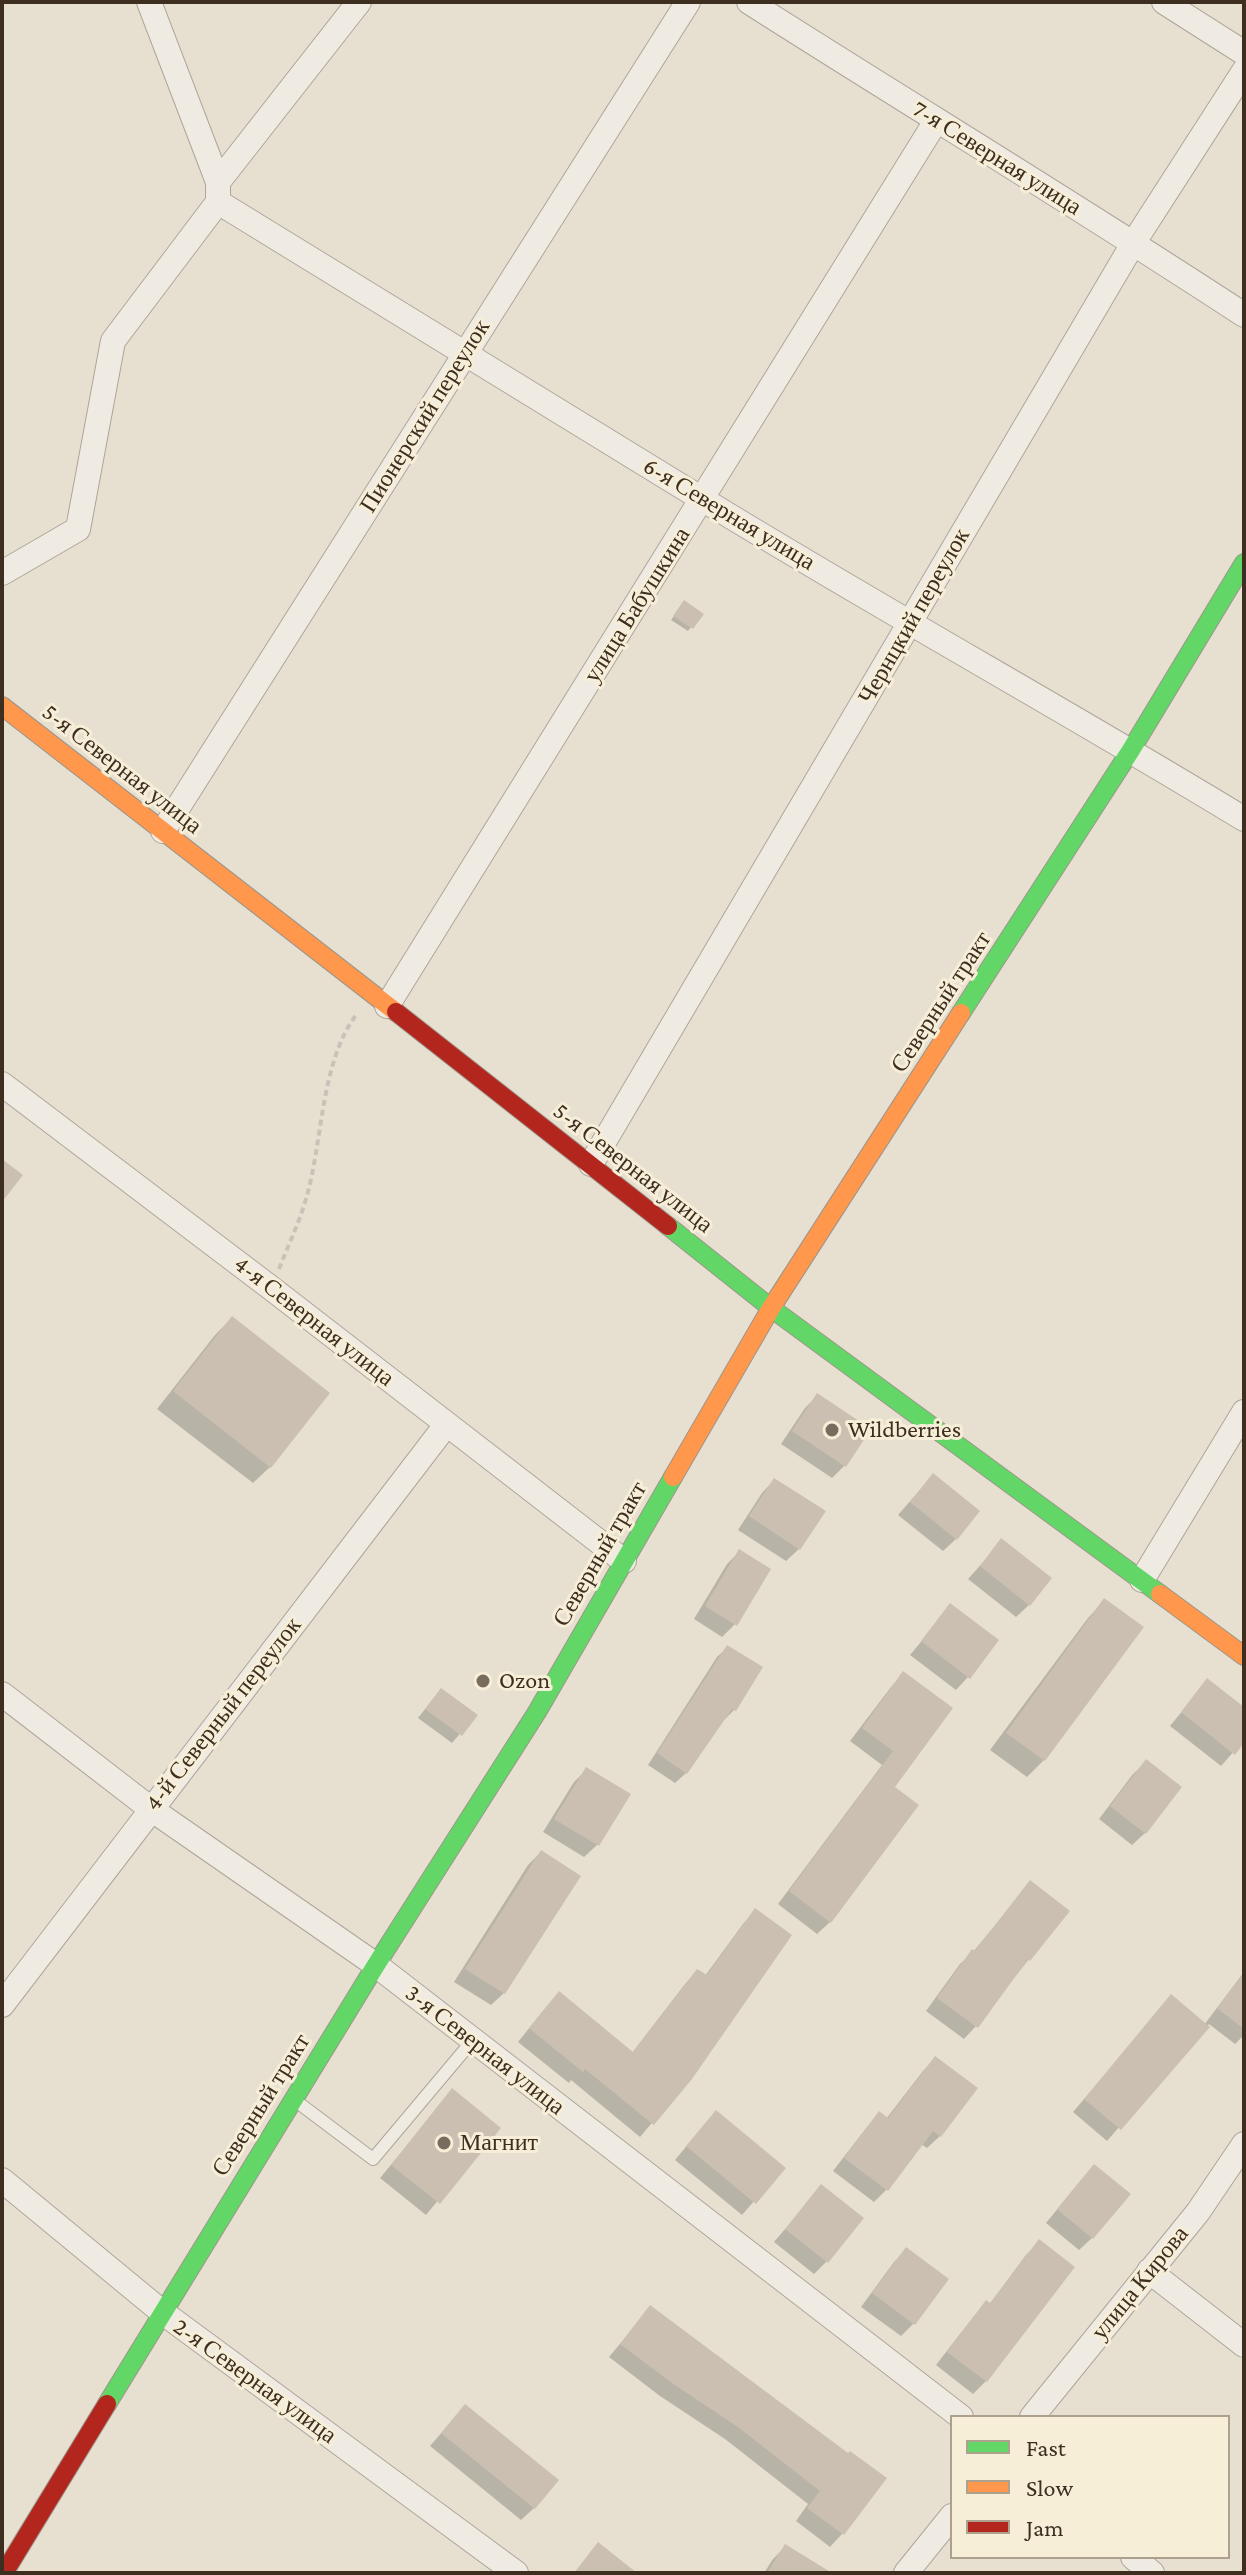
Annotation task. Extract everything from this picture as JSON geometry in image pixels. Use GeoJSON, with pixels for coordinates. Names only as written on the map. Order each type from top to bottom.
{"type":"FeatureCollection","features":[{"type":"Feature","properties":{"kind":"street"},"geometry":{"type":"LineString","coordinates":[[149,2],[218,192]]}},
{"type":"Feature","properties":{"kind":"street"},"geometry":{"type":"LineString","coordinates":[[2,573],[78,529],[113,341],[218,192],[359,2]]}},
{"type":"Feature","properties":{"kind":"street","name":"Пионерский переулок"},"geometry":{"type":"LineString","coordinates":[[163,831],[688,2]]}},
{"type":"Feature","properties":{"kind":"street","name":"7-я Северная улица"},"geometry":{"type":"LineString","coordinates":[[749,2],[1134,242],[1244,315]]}},
{"type":"Feature","properties":{"kind":"street"},"geometry":{"type":"LineString","coordinates":[[1164,2],[1244,53]]}},
{"type":"Feature","properties":{"kind":"street","name":"Чернцкий переулок"},"geometry":{"type":"LineString","coordinates":[[591,1164],[1134,242],[1244,71]]}},
{"type":"Feature","properties":{"kind":"street","name":"улица Бабушкина"},"geometry":{"type":"LineString","coordinates":[[379,1000],[702,499],[936,121]]}},
{"type":"Feature","properties":{"kind":"street","name":"6-я Северная улица"},"geometry":{"type":"LineString","coordinates":[[218,192],[465,352],[702,499],[1244,819]]}},
{"type":"Feature","properties":{"kind":"street","name":"Северный тракт"},"geometry":{"type":"LineString","coordinates":[[4,2573],[293,2099],[537,1712],[771,1308],[1131,750],[1244,563]]}},
{"type":"Feature","properties":{"kind":"street","name":"5-я Северная улица"},"geometry":{"type":"LineString","coordinates":[[2,706],[591,1164],[771,1308],[1244,1656]]}},
{"type":"Feature","properties":{"kind":"street","name":"4-я Северная улица"},"geometry":{"type":"LineString","coordinates":[[2,1084],[624,1561]]}},
{"type":"Feature","properties":{"kind":"street"},"geometry":{"type":"LineString","coordinates":[[1142,1580],[1244,1412]]}},
{"type":"Feature","properties":{"kind":"street","name":"4-й Северный переулок"},"geometry":{"type":"LineString","coordinates":[[2,2005],[446,1425]]}},
{"type":"Feature","properties":{"kind":"street","name":"3-я Северная улица"},"geometry":{"type":"LineString","coordinates":[[2,1694],[151,1809],[376,1965],[958,2415]]}},
{"type":"Feature","properties":{"kind":"street","name":"улица Кирова"},"geometry":{"type":"LineString","coordinates":[[1034,2415],[1198,2212],[1244,2144]]}},
{"type":"Feature","properties":{"kind":"street","name":"2-я Северная улица"},"geometry":{"type":"LineString","coordinates":[[2,2180],[162,2312],[516,2573]]}},
{"type":"Feature","properties":{"kind":"street"},"geometry":{"type":"LineString","coordinates":[[1149,2271],[1244,2345]]}},
{"type":"Feature","properties":{"kind":"street"},"geometry":{"type":"LineString","coordinates":[[906,2573],[950,2518]]}},
{"type":"Feature","properties":{"kind":"street"},"geometry":{"type":"LineString","coordinates":[[1135,2559],[1152,2573]]}},
{"type":"Feature","properties":{"kind":"lane"},"geometry":{"type":"LineString","coordinates":[[293,2099],[373,2159],[473,2040]]}},
{"type":"Feature","properties":{"kind":"path"},"geometry":{"type":"LineString","coordinates":[[271,1288],[306,1200],[330,1079],[345,1031],[379,1000]]}},
{"type":"Feature","properties":{"kind":"building"},"geometry":{"type":"Polygon","coordinates":[[[684,600],[704,614],[693,629],[673,616],[684,600]]]}},
{"type":"Feature","properties":{"kind":"building"},"geometry":{"type":"Polygon","coordinates":[[[2,1159],[23,1175],[2,1202],[2,1159]]]}},
{"type":"Feature","properties":{"kind":"building"},"geometry":{"type":"Polygon","coordinates":[[[232,1316],[330,1393],[271,1468],[173,1391],[232,1316]]]}},
{"type":"Feature","properties":{"kind":"building","name":"Wildberries"},"geometry":{"type":"Polygon","coordinates":[[[817,1393],[871,1429],[846,1467],[792,1431],[817,1393]]]}},
{"type":"Feature","properties":{"kind":"building"},"geometry":{"type":"Polygon","coordinates":[[[933,1473],[980,1511],[957,1540],[910,1502],[933,1473]]]}},
{"type":"Feature","properties":{"kind":"building"},"geometry":{"type":"Polygon","coordinates":[[[774,1478],[826,1511],[800,1550],[749,1516],[774,1478]]]}},
{"type":"Feature","properties":{"kind":"building"},"geometry":{"type":"Polygon","coordinates":[[[1001,1538],[1052,1578],[1030,1606],[980,1566],[1001,1538]]]}},
{"type":"Feature","properties":{"kind":"building"},"geometry":{"type":"Polygon","coordinates":[[[739,1549],[771,1569],[737,1626],[705,1606],[739,1549]]]}},
{"type":"Feature","properties":{"kind":"building"},"geometry":{"type":"Polygon","coordinates":[[[1104,1598],[1144,1627],[1045,1761],[1006,1733],[1104,1598]]]}},
{"type":"Feature","properties":{"kind":"building"},"geometry":{"type":"Polygon","coordinates":[[[950,1603],[999,1640],[970,1679],[921,1641],[950,1603]]]}},
{"type":"Feature","properties":{"kind":"building"},"geometry":{"type":"Polygon","coordinates":[[[727,1645],[763,1667],[736,1711],[732,1709],[687,1774],[657,1753],[727,1645]]]}},
{"type":"Feature","properties":{"kind":"building"},"geometry":{"type":"Polygon","coordinates":[[[903,1671],[953,1708],[895,1787],[919,1805],[831,1923],[789,1891],[893,1751],[862,1728],[903,1671]]]}},
{"type":"Feature","properties":{"kind":"building"},"geometry":{"type":"Polygon","coordinates":[[[1207,1678],[1244,1707],[1244,1743],[1235,1755],[1181,1712],[1207,1678]]]}},
{"type":"Feature","properties":{"kind":"building"},"geometry":{"type":"Polygon","coordinates":[[[441,1688],[478,1715],[462,1736],[425,1709],[441,1688]]]}},
{"type":"Feature","properties":{"kind":"building"},"geometry":{"type":"Polygon","coordinates":[[[1146,1759],[1182,1787],[1146,1834],[1110,1806],[1146,1759]]]}},
{"type":"Feature","properties":{"kind":"building"},"geometry":{"type":"Polygon","coordinates":[[[586,1767],[631,1794],[599,1846],[554,1819],[586,1767]]]}},
{"type":"Feature","properties":{"kind":"building"},"geometry":{"type":"Polygon","coordinates":[[[541,1850],[581,1876],[505,1994],[465,1969],[541,1850]]]}},
{"type":"Feature","properties":{"kind":"building"},"geometry":{"type":"Polygon","coordinates":[[[1030,1880],[1070,1911],[1030,1961],[1028,1959],[978,2028],[937,1998],[972,1949],[975,1951],[1030,1880]]]}},
{"type":"Feature","properties":{"kind":"building"},"geometry":{"type":"Polygon","coordinates":[[[755,1908],[792,1935],[692,2079],[654,2125],[529,2028],[559,1991],[633,2052],[697,1969],[707,1975],[755,1908]]]}},
{"type":"Feature","properties":{"kind":"building"},"geometry":{"type":"Polygon","coordinates":[[[1244,1973],[1244,2029],[1217,2008],[1244,1973]]]}},
{"type":"Feature","properties":{"kind":"building"},"geometry":{"type":"Polygon","coordinates":[[[1171,1994],[1210,2027],[1121,2130],[1084,2099],[1171,1994]]]}},
{"type":"Feature","properties":{"kind":"building"},"geometry":{"type":"Polygon","coordinates":[[[935,2056],[978,2088],[941,2137],[933,2131],[888,2191],[844,2158],[879,2111],[888,2118],[935,2056]]]}},
{"type":"Feature","properties":{"kind":"building"},"geometry":{"type":"Polygon","coordinates":[[[452,2088],[501,2128],[440,2204],[391,2165],[452,2088]]]}},
{"type":"Feature","properties":{"kind":"building"},"geometry":{"type":"Polygon","coordinates":[[[716,2110],[786,2168],[756,2204],[686,2146],[716,2110]]]}},
{"type":"Feature","properties":{"kind":"building"},"geometry":{"type":"Polygon","coordinates":[[[1094,2164],[1131,2194],[1093,2239],[1057,2209],[1094,2164]]]}},
{"type":"Feature","properties":{"kind":"building"},"geometry":{"type":"Polygon","coordinates":[[[821,2184],[864,2218],[828,2263],[785,2229],[821,2184]]]}},
{"type":"Feature","properties":{"kind":"building"},"geometry":{"type":"Polygon","coordinates":[[[1039,2239],[1075,2267],[987,2382],[947,2352],[986,2300],[990,2303],[1039,2239]]]}},
{"type":"Feature","properties":{"kind":"building"},"geometry":{"type":"Polygon","coordinates":[[[906,2247],[949,2279],[915,2325],[872,2293],[906,2247]]]}},
{"type":"Feature","properties":{"kind":"building"},"geometry":{"type":"Polygon","coordinates":[[[650,2305],[848,2453],[850,2451],[887,2478],[844,2535],[807,2508],[820,2491],[738,2427],[620,2344],[650,2305]]]}},
{"type":"Feature","properties":{"kind":"building"},"geometry":{"type":"Polygon","coordinates":[[[465,2404],[559,2480],[535,2509],[441,2433],[465,2404]]]}},
{"type":"Feature","properties":{"kind":"building"},"geometry":{"type":"Polygon","coordinates":[[[598,2542],[637,2573],[574,2573],[598,2542]]]}},
{"type":"Feature","properties":{"kind":"building"},"geometry":{"type":"Polygon","coordinates":[[[785,2544],[832,2573],[767,2573],[785,2544]]]}},
{"type":"Feature","properties":{"kind":"traffic: fast"},"geometry":{"type":"LineString","coordinates":[[961,1013],[1131,750],[1244,563]]}},
{"type":"Feature","properties":{"kind":"traffic: fast"},"geometry":{"type":"LineString","coordinates":[[668,1226],[771,1308],[1160,1594]]}},
{"type":"Feature","properties":{"kind":"traffic: fast"},"geometry":{"type":"LineString","coordinates":[[107,2404],[376,1965],[537,1712],[673,1477]]}},
{"type":"Feature","properties":{"kind":"traffic: slow"},"geometry":{"type":"LineString","coordinates":[[2,706],[396,1012]]}},
{"type":"Feature","properties":{"kind":"traffic: slow"},"geometry":{"type":"LineString","coordinates":[[673,1477],[771,1308],[961,1013]]}},
{"type":"Feature","properties":{"kind":"traffic: slow"},"geometry":{"type":"LineString","coordinates":[[1160,1594],[1244,1656]]}},
{"type":"Feature","properties":{"kind":"traffic: jam"},"geometry":{"type":"LineString","coordinates":[[396,1012],[668,1226]]}},
{"type":"Feature","properties":{"kind":"traffic: jam"},"geometry":{"type":"LineString","coordinates":[[4,2573],[107,2404]]}},
{"type":"Feature","properties":{"kind":"place","name":"Wildberries"},"geometry":{"type":"Point","coordinates":[832,1430]}},
{"type":"Feature","properties":{"kind":"place","name":"Ozon"},"geometry":{"type":"Point","coordinates":[483,1681]}},
{"type":"Feature","properties":{"kind":"place","name":"Магнит"},"geometry":{"type":"Point","coordinates":[444,2143]}}]}
